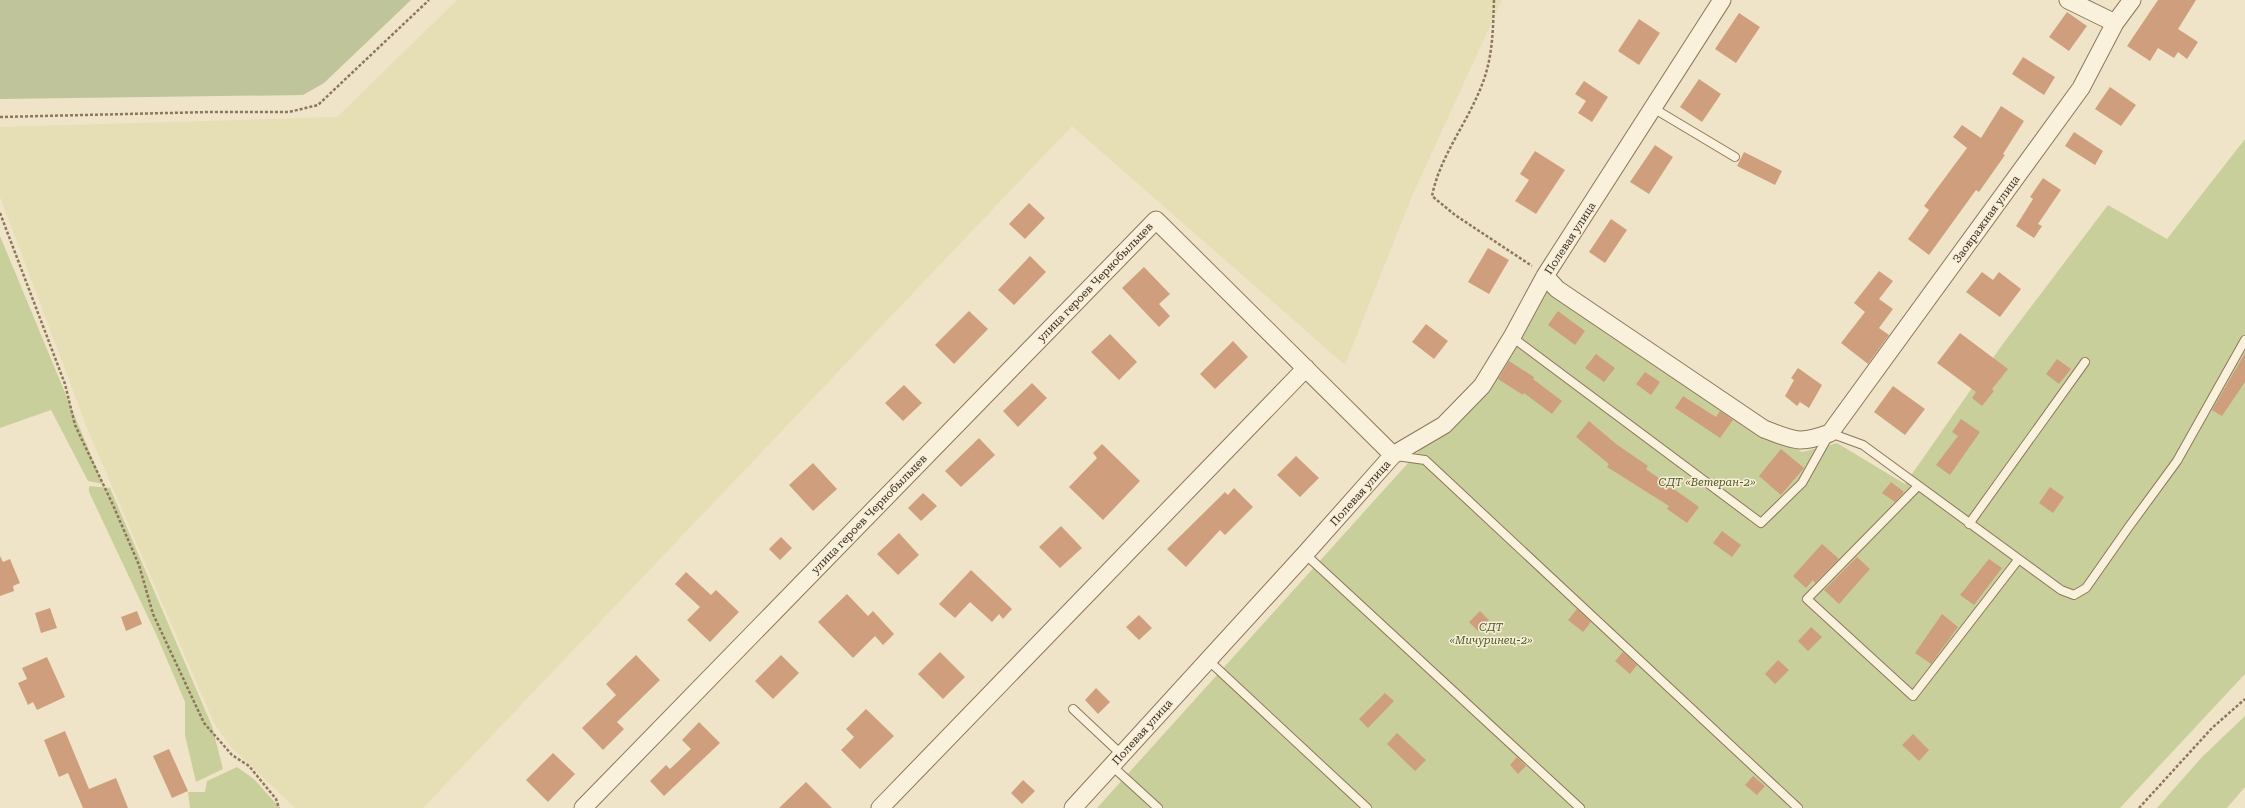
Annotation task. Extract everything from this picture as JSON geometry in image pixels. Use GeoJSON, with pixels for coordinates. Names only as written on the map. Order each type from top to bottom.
{"type":"FeatureCollection","features":[{"type":"Feature","properties":{"kind":"street","name":"Полевая улица"},"geometry":{"type":"LineString","coordinates":[[1073,808],[1306,554],[1393,456],[1444,425],[1482,386],[1512,337],[1545,276],[1722,0]]}},
{"type":"Feature","properties":{"kind":"street"},"geometry":{"type":"LineString","coordinates":[[2068,0],[2116,23]]}},
{"type":"Feature","properties":{"kind":"street","name":"Заовражная улица"},"geometry":{"type":"LineString","coordinates":[[1830,433],[2081,88],[2116,23],[2132,0]]}},
{"type":"Feature","properties":{"kind":"street","name":"улица героев Чернобыльцев"},"geometry":{"type":"LineString","coordinates":[[583,808],[1156,220],[1306,368]]}},
{"type":"Feature","properties":{"kind":"street"},"geometry":{"type":"LineString","coordinates":[[1545,276],[1557,289],[1764,429],[1792,439],[1808,441],[1830,433]]}},
{"type":"Feature","properties":{"kind":"street"},"geometry":{"type":"LineString","coordinates":[[880,808],[1306,368],[1393,456]]}},
{"type":"Feature","properties":{"kind":"lane"},"geometry":{"type":"LineString","coordinates":[[1653,108],[1735,157]]}},
{"type":"Feature","properties":{"kind":"lane"},"geometry":{"type":"LineString","coordinates":[[1512,337],[1761,523],[1802,483],[1830,433],[1863,445],[2018,560],[2061,590],[2074,596],[2086,588],[2177,461],[2245,340]]}},
{"type":"Feature","properties":{"kind":"lane"},"geometry":{"type":"LineString","coordinates":[[1969,524],[2085,362]]}},
{"type":"Feature","properties":{"kind":"lane"},"geometry":{"type":"LineString","coordinates":[[1393,456],[1425,460],[1798,808]]}},
{"type":"Feature","properties":{"kind":"lane"},"geometry":{"type":"LineString","coordinates":[[1918,486],[1807,599],[1914,696],[2018,560]]}},
{"type":"Feature","properties":{"kind":"lane"},"geometry":{"type":"LineString","coordinates":[[1306,554],[1580,808]]}},
{"type":"Feature","properties":{"kind":"lane"},"geometry":{"type":"LineString","coordinates":[[1208,660],[1368,808]]}},
{"type":"Feature","properties":{"kind":"lane"},"geometry":{"type":"LineString","coordinates":[[1073,709],[1158,808]]}},
{"type":"Feature","properties":{"kind":"path"},"geometry":{"type":"LineString","coordinates":[[0,117],[210,112],[289,112],[318,105],[429,0]]}},
{"type":"Feature","properties":{"kind":"path"},"geometry":{"type":"LineString","coordinates":[[1494,0],[1493,41],[1483,82],[1436,178],[1432,196],[1455,215],[1545,276]]}},
{"type":"Feature","properties":{"kind":"path"},"geometry":{"type":"LineString","coordinates":[[0,213],[63,378],[75,425],[114,505],[136,558],[153,614],[204,723],[232,755],[249,766],[276,799],[279,808]]}},
{"type":"Feature","properties":{"kind":"path"},"geometry":{"type":"LineString","coordinates":[[2139,808],[2212,728],[2245,699]]}},
{"type":"Feature","properties":{"kind":"shaded area"},"geometry":{"type":"Polygon","coordinates":[[[457,0],[1502,0],[1412,196],[1345,365],[1072,126],[423,808],[295,808],[231,747],[214,723],[89,433],[0,197],[0,127],[337,117],[457,0]]]}},
{"type":"Feature","properties":{"kind":"green space"},"geometry":{"type":"Polygon","coordinates":[[[0,0],[411,0],[324,83],[303,95],[0,99],[0,0]]]}},
{"type":"Feature","properties":{"kind":"green space","name":"СДТ «Мичуринец-2»"},"geometry":{"type":"Polygon","coordinates":[[[2245,139],[2245,674],[2120,808],[1097,808],[1427,442],[1475,406],[1547,292],[1802,452],[1837,443],[1905,484],[2002,345],[2108,205],[2167,239],[2245,139]]]}},
{"type":"Feature","properties":{"kind":"green space"},"geometry":{"type":"Polygon","coordinates":[[[0,236],[103,484],[88,481],[51,410],[0,428],[0,236]]]}},
{"type":"Feature","properties":{"kind":"green space"},"geometry":{"type":"Polygon","coordinates":[[[89,486],[110,488],[212,726],[223,769],[196,782],[185,735],[185,702],[156,634],[89,492],[89,486]]]}},
{"type":"Feature","properties":{"kind":"green space"},"geometry":{"type":"Polygon","coordinates":[[[2245,716],[2245,787],[2227,808],[2157,808],[2202,757],[2245,716]]]}},
{"type":"Feature","properties":{"kind":"green space"},"geometry":{"type":"Polygon","coordinates":[[[237,767],[254,779],[280,808],[190,808],[188,792],[205,792],[207,781],[237,767]]]}},
{"type":"Feature","properties":{"kind":"building"},"geometry":{"type":"Polygon","coordinates":[[[2158,0],[2196,0],[2178,29],[2198,42],[2187,59],[2178,52],[2174,58],[2158,48],[2150,61],[2127,46],[2158,0]]]}},
{"type":"Feature","properties":{"kind":"building"},"geometry":{"type":"Polygon","coordinates":[[[2067,12],[2087,26],[2069,51],[2049,37],[2067,12]]]}},
{"type":"Feature","properties":{"kind":"building"},"geometry":{"type":"Polygon","coordinates":[[[1739,13],[1760,27],[1736,63],[1715,49],[1739,13]]]}},
{"type":"Feature","properties":{"kind":"building"},"geometry":{"type":"Polygon","coordinates":[[[1639,19],[1660,33],[1639,65],[1618,51],[1639,19]]]}},
{"type":"Feature","properties":{"kind":"building"},"geometry":{"type":"Polygon","coordinates":[[[2023,57],[2055,77],[2044,95],[2012,74],[2023,57]]]}},
{"type":"Feature","properties":{"kind":"building"},"geometry":{"type":"Polygon","coordinates":[[[1699,79],[1721,94],[1702,122],[1680,107],[1699,79]]]}},
{"type":"Feature","properties":{"kind":"building"},"geometry":{"type":"Polygon","coordinates":[[[1584,81],[1608,97],[1592,122],[1578,113],[1586,101],[1575,94],[1584,81]]]}},
{"type":"Feature","properties":{"kind":"building"},"geometry":{"type":"Polygon","coordinates":[[[2110,87],[2136,105],[2121,126],[2095,109],[2110,87]]]}},
{"type":"Feature","properties":{"kind":"building"},"geometry":{"type":"Polygon","coordinates":[[[2001,106],[2024,121],[2003,154],[2005,155],[1979,192],[1976,190],[1929,255],[1908,239],[1929,210],[1924,206],[1967,148],[1953,137],[1962,125],[1981,138],[2001,106]]]}},
{"type":"Feature","properties":{"kind":"building"},"geometry":{"type":"Polygon","coordinates":[[[2074,132],[2103,151],[2095,165],[2065,146],[2074,132]]]}},
{"type":"Feature","properties":{"kind":"building"},"geometry":{"type":"Polygon","coordinates":[[[1655,145],[1673,157],[1649,194],[1630,182],[1655,145]]]}},
{"type":"Feature","properties":{"kind":"building"},"geometry":{"type":"Polygon","coordinates":[[[1535,151],[1565,170],[1536,214],[1515,201],[1529,180],[1520,174],[1535,151]]]}},
{"type":"Feature","properties":{"kind":"building"},"geometry":{"type":"Polygon","coordinates":[[[1744,152],[1782,171],[1775,185],[1737,166],[1744,152]]]}},
{"type":"Feature","properties":{"kind":"building"},"geometry":{"type":"Polygon","coordinates":[[[2043,178],[2061,190],[2038,224],[2042,226],[2034,238],[2016,226],[2033,199],[2030,197],[2043,178]]]}},
{"type":"Feature","properties":{"kind":"building"},"geometry":{"type":"Polygon","coordinates":[[[1029,203],[1045,218],[1025,239],[1009,224],[1029,203]]]}},
{"type":"Feature","properties":{"kind":"building"},"geometry":{"type":"Polygon","coordinates":[[[1611,219],[1627,230],[1605,263],[1589,252],[1611,219]]]}},
{"type":"Feature","properties":{"kind":"building"},"geometry":{"type":"Polygon","coordinates":[[[1488,248],[1509,260],[1489,294],[1468,282],[1488,248]]]}},
{"type":"Feature","properties":{"kind":"building"},"geometry":{"type":"Polygon","coordinates":[[[1030,256],[1046,272],[1014,305],[998,290],[1030,256]]]}},
{"type":"Feature","properties":{"kind":"building"},"geometry":{"type":"Polygon","coordinates":[[[1144,267],[1170,294],[1159,304],[1170,316],[1159,327],[1122,288],[1144,267]]]}},
{"type":"Feature","properties":{"kind":"building"},"geometry":{"type":"Polygon","coordinates":[[[1879,271],[1893,281],[1879,299],[1893,309],[1879,328],[1889,335],[1868,364],[1841,343],[1865,312],[1854,303],[1879,271]]]}},
{"type":"Feature","properties":{"kind":"building"},"geometry":{"type":"Polygon","coordinates":[[[1982,272],[1993,280],[1999,272],[2021,289],[2000,317],[1966,292],[1982,272]]]}},
{"type":"Feature","properties":{"kind":"building"},"geometry":{"type":"Polygon","coordinates":[[[969,311],[988,329],[954,364],[935,345],[969,311]]]}},
{"type":"Feature","properties":{"kind":"building"},"geometry":{"type":"Polygon","coordinates":[[[1558,311],[1585,331],[1575,345],[1548,325],[1558,311]]]}},
{"type":"Feature","properties":{"kind":"building"},"geometry":{"type":"Polygon","coordinates":[[[1426,324],[1448,341],[1434,359],[1412,342],[1426,324]]]}},
{"type":"Feature","properties":{"kind":"building"},"geometry":{"type":"Polygon","coordinates":[[[1960,333],[2008,369],[1992,389],[1994,391],[1982,406],[1972,398],[1976,392],[1937,363],[1960,333]]]}},
{"type":"Feature","properties":{"kind":"building"},"geometry":{"type":"Polygon","coordinates":[[[1110,334],[1137,362],[1119,380],[1091,352],[1110,334]]]}},
{"type":"Feature","properties":{"kind":"building"},"geometry":{"type":"Polygon","coordinates":[[[1233,341],[1248,357],[1215,389],[1200,374],[1233,341]]]}},
{"type":"Feature","properties":{"kind":"building"},"geometry":{"type":"Polygon","coordinates":[[[2245,353],[2245,382],[2222,416],[2212,410],[2245,353]]]}},
{"type":"Feature","properties":{"kind":"building"},"geometry":{"type":"Polygon","coordinates":[[[1596,354],[1615,368],[1604,382],[1585,368],[1596,354]]]}},
{"type":"Feature","properties":{"kind":"building"},"geometry":{"type":"Polygon","coordinates":[[[2057,359],[2071,369],[2059,384],[2046,374],[2057,359]]]}},
{"type":"Feature","properties":{"kind":"building"},"geometry":{"type":"Polygon","coordinates":[[[1509,361],[1534,377],[1533,379],[1562,401],[1552,414],[1524,393],[1523,395],[1498,379],[1509,361]]]}},
{"type":"Feature","properties":{"kind":"building"},"geometry":{"type":"Polygon","coordinates":[[[1798,368],[1822,385],[1809,408],[1800,402],[1797,406],[1785,396],[1794,380],[1791,378],[1798,368]]]}},
{"type":"Feature","properties":{"kind":"building"},"geometry":{"type":"Polygon","coordinates":[[[1645,372],[1660,382],[1651,395],[1636,384],[1645,372]]]}},
{"type":"Feature","properties":{"kind":"building"},"geometry":{"type":"Polygon","coordinates":[[[1032,383],[1047,398],[1018,427],[1003,411],[1032,383]]]}},
{"type":"Feature","properties":{"kind":"building"},"geometry":{"type":"Polygon","coordinates":[[[904,385],[922,403],[903,421],[885,403],[904,385]]]}},
{"type":"Feature","properties":{"kind":"building"},"geometry":{"type":"Polygon","coordinates":[[[1893,386],[1925,409],[1905,435],[1874,412],[1893,386]]]}},
{"type":"Feature","properties":{"kind":"building"},"geometry":{"type":"Polygon","coordinates":[[[1683,396],[1716,417],[1720,411],[1733,420],[1720,438],[1675,408],[1683,396]]]}},
{"type":"Feature","properties":{"kind":"building"},"geometry":{"type":"Polygon","coordinates":[[[1961,419],[1980,432],[1950,475],[1936,465],[1958,436],[1952,432],[1961,419]]]}},
{"type":"Feature","properties":{"kind":"building"},"geometry":{"type":"Polygon","coordinates":[[[1589,421],[1616,444],[1648,466],[1646,469],[1699,507],[1687,523],[1667,509],[1669,506],[1607,467],[1609,464],[1576,437],[1589,421]]]}},
{"type":"Feature","properties":{"kind":"building"},"geometry":{"type":"Polygon","coordinates":[[[979,438],[995,455],[961,487],[945,471],[979,438]]]}},
{"type":"Feature","properties":{"kind":"building"},"geometry":{"type":"Polygon","coordinates":[[[1102,444],[1140,481],[1103,520],[1069,487],[1097,458],[1093,453],[1102,444]]]}},
{"type":"Feature","properties":{"kind":"building"},"geometry":{"type":"Polygon","coordinates":[[[1781,449],[1804,468],[1781,495],[1759,476],[1781,449]]]}},
{"type":"Feature","properties":{"kind":"building"},"geometry":{"type":"Polygon","coordinates":[[[1296,456],[1319,478],[1300,497],[1277,475],[1296,456]]]}},
{"type":"Feature","properties":{"kind":"building"},"geometry":{"type":"Polygon","coordinates":[[[813,463],[837,489],[813,511],[789,485],[813,463]]]}},
{"type":"Feature","properties":{"kind":"building"},"geometry":{"type":"Polygon","coordinates":[[[1891,482],[1904,492],[1895,502],[1882,493],[1891,482]]]}},
{"type":"Feature","properties":{"kind":"building"},"geometry":{"type":"Polygon","coordinates":[[[2050,487],[2064,497],[2053,513],[2039,503],[2050,487]]]}},
{"type":"Feature","properties":{"kind":"building"},"geometry":{"type":"Polygon","coordinates":[[[1234,488],[1253,507],[1225,535],[1220,530],[1186,567],[1167,549],[1225,492],[1228,495],[1234,488]]]}},
{"type":"Feature","properties":{"kind":"building"},"geometry":{"type":"Polygon","coordinates":[[[923,493],[937,506],[921,521],[908,508],[923,493]]]}},
{"type":"Feature","properties":{"kind":"building"},"geometry":{"type":"Polygon","coordinates":[[[1061,526],[1082,548],[1060,568],[1039,547],[1061,526]]]}},
{"type":"Feature","properties":{"kind":"building"},"geometry":{"type":"Polygon","coordinates":[[[1722,531],[1741,545],[1732,557],[1713,543],[1722,531]]]}},
{"type":"Feature","properties":{"kind":"building"},"geometry":{"type":"Polygon","coordinates":[[[899,533],[919,555],[898,575],[877,554],[899,533]]]}},
{"type":"Feature","properties":{"kind":"building"},"geometry":{"type":"Polygon","coordinates":[[[781,537],[792,548],[780,560],[769,549],[781,537]]]}},
{"type":"Feature","properties":{"kind":"building"},"geometry":{"type":"Polygon","coordinates":[[[1822,544],[1839,559],[1815,583],[1813,580],[1806,588],[1793,576],[1822,544]]]}},
{"type":"Feature","properties":{"kind":"building"},"geometry":{"type":"Polygon","coordinates":[[[0,556],[3,562],[10,559],[20,583],[13,586],[14,591],[0,596],[0,556]]]}},
{"type":"Feature","properties":{"kind":"building"},"geometry":{"type":"Polygon","coordinates":[[[1857,557],[1870,569],[1839,604],[1824,590],[1857,557]]]}},
{"type":"Feature","properties":{"kind":"building"},"geometry":{"type":"Polygon","coordinates":[[[1989,559],[2002,568],[1974,605],[1960,595],[1989,559]]]}},
{"type":"Feature","properties":{"kind":"building"},"geometry":{"type":"Polygon","coordinates":[[[971,570],[1012,609],[1003,619],[999,614],[992,622],[970,602],[955,618],[939,604],[971,570]]]}},
{"type":"Feature","properties":{"kind":"building"},"geometry":{"type":"Polygon","coordinates":[[[686,572],[711,595],[716,590],[739,612],[710,642],[687,620],[700,607],[675,584],[686,572]]]}},
{"type":"Feature","properties":{"kind":"building"},"geometry":{"type":"Polygon","coordinates":[[[847,594],[868,616],[873,611],[894,634],[883,645],[875,636],[853,658],[818,622],[847,594]]]}},
{"type":"Feature","properties":{"kind":"building"},"geometry":{"type":"Polygon","coordinates":[[[50,608],[57,628],[41,633],[35,613],[50,608]]]}},
{"type":"Feature","properties":{"kind":"building"},"geometry":{"type":"Polygon","coordinates":[[[1577,609],[1591,622],[1583,632],[1568,620],[1577,609]]]}},
{"type":"Feature","properties":{"kind":"building"},"geometry":{"type":"Polygon","coordinates":[[[137,611],[142,624],[126,631],[121,617],[137,611]]]}},
{"type":"Feature","properties":{"kind":"building"},"geometry":{"type":"Polygon","coordinates":[[[1480,611],[1489,620],[1478,631],[1469,622],[1480,611]]]}},
{"type":"Feature","properties":{"kind":"building"},"geometry":{"type":"Polygon","coordinates":[[[1942,614],[1958,627],[1931,664],[1915,653],[1942,614]]]}},
{"type":"Feature","properties":{"kind":"building"},"geometry":{"type":"Polygon","coordinates":[[[1139,615],[1152,628],[1139,640],[1126,627],[1139,615]]]}},
{"type":"Feature","properties":{"kind":"building"},"geometry":{"type":"Polygon","coordinates":[[[1811,627],[1822,637],[1808,651],[1798,641],[1811,627]]]}},
{"type":"Feature","properties":{"kind":"building"},"geometry":{"type":"Polygon","coordinates":[[[940,652],[965,677],[943,699],[918,674],[940,652]]]}},
{"type":"Feature","properties":{"kind":"building"},"geometry":{"type":"Polygon","coordinates":[[[1623,652],[1637,665],[1630,674],[1615,661],[1623,652]]]}},
{"type":"Feature","properties":{"kind":"building"},"geometry":{"type":"Polygon","coordinates":[[[636,655],[660,680],[617,722],[624,729],[603,750],[582,728],[616,695],[606,684],[636,655]]]}},
{"type":"Feature","properties":{"kind":"building"},"geometry":{"type":"Polygon","coordinates":[[[781,655],[799,673],[773,699],[755,681],[781,655]]]}},
{"type":"Feature","properties":{"kind":"building"},"geometry":{"type":"Polygon","coordinates":[[[47,657],[65,697],[37,710],[33,702],[28,705],[18,683],[27,679],[22,668],[47,657]]]}},
{"type":"Feature","properties":{"kind":"building"},"geometry":{"type":"Polygon","coordinates":[[[1778,660],[1789,670],[1775,684],[1765,674],[1778,660]]]}},
{"type":"Feature","properties":{"kind":"building"},"geometry":{"type":"Polygon","coordinates":[[[1096,688],[1110,702],[1098,714],[1085,700],[1096,688]]]}},
{"type":"Feature","properties":{"kind":"building"},"geometry":{"type":"Polygon","coordinates":[[[1385,693],[1394,701],[1368,728],[1359,719],[1385,693]]]}},
{"type":"Feature","properties":{"kind":"building"},"geometry":{"type":"Polygon","coordinates":[[[866,709],[894,736],[860,769],[841,750],[854,737],[846,729],[866,709]]]}},
{"type":"Feature","properties":{"kind":"building"},"geometry":{"type":"Polygon","coordinates":[[[699,722],[720,743],[664,796],[650,781],[666,765],[670,769],[691,749],[682,740],[699,722]]]}},
{"type":"Feature","properties":{"kind":"building"},"geometry":{"type":"Polygon","coordinates":[[[65,731],[89,789],[116,778],[128,808],[83,808],[68,773],[59,777],[44,740],[65,731]]]}},
{"type":"Feature","properties":{"kind":"building"},"geometry":{"type":"Polygon","coordinates":[[[1397,733],[1426,760],[1415,771],[1387,744],[1397,733]]]}},
{"type":"Feature","properties":{"kind":"building"},"geometry":{"type":"Polygon","coordinates":[[[1913,734],[1929,750],[1919,761],[1902,745],[1913,734]]]}},
{"type":"Feature","properties":{"kind":"building"},"geometry":{"type":"Polygon","coordinates":[[[169,749],[188,791],[172,798],[153,756],[169,749]]]}},
{"type":"Feature","properties":{"kind":"building"},"geometry":{"type":"Polygon","coordinates":[[[553,753],[575,774],[548,802],[526,780],[553,753]]]}},
{"type":"Feature","properties":{"kind":"building"},"geometry":{"type":"Polygon","coordinates":[[[1517,757],[1526,766],[1518,774],[1510,765],[1517,757]]]}},
{"type":"Feature","properties":{"kind":"building"},"geometry":{"type":"Polygon","coordinates":[[[1753,776],[1765,786],[1757,795],[1745,785],[1753,776]]]}},
{"type":"Feature","properties":{"kind":"building"},"geometry":{"type":"Polygon","coordinates":[[[1023,780],[1035,791],[1022,804],[1011,793],[1023,780]]]}},
{"type":"Feature","properties":{"kind":"building"},"geometry":{"type":"Polygon","coordinates":[[[806,782],[832,808],[779,808],[806,782]]]}},
{"type":"Feature","properties":{"kind":"park label","name":"СДТ «Ветеран-2»"},"geometry":{"type":"Point","coordinates":[1707,482]}}]}
